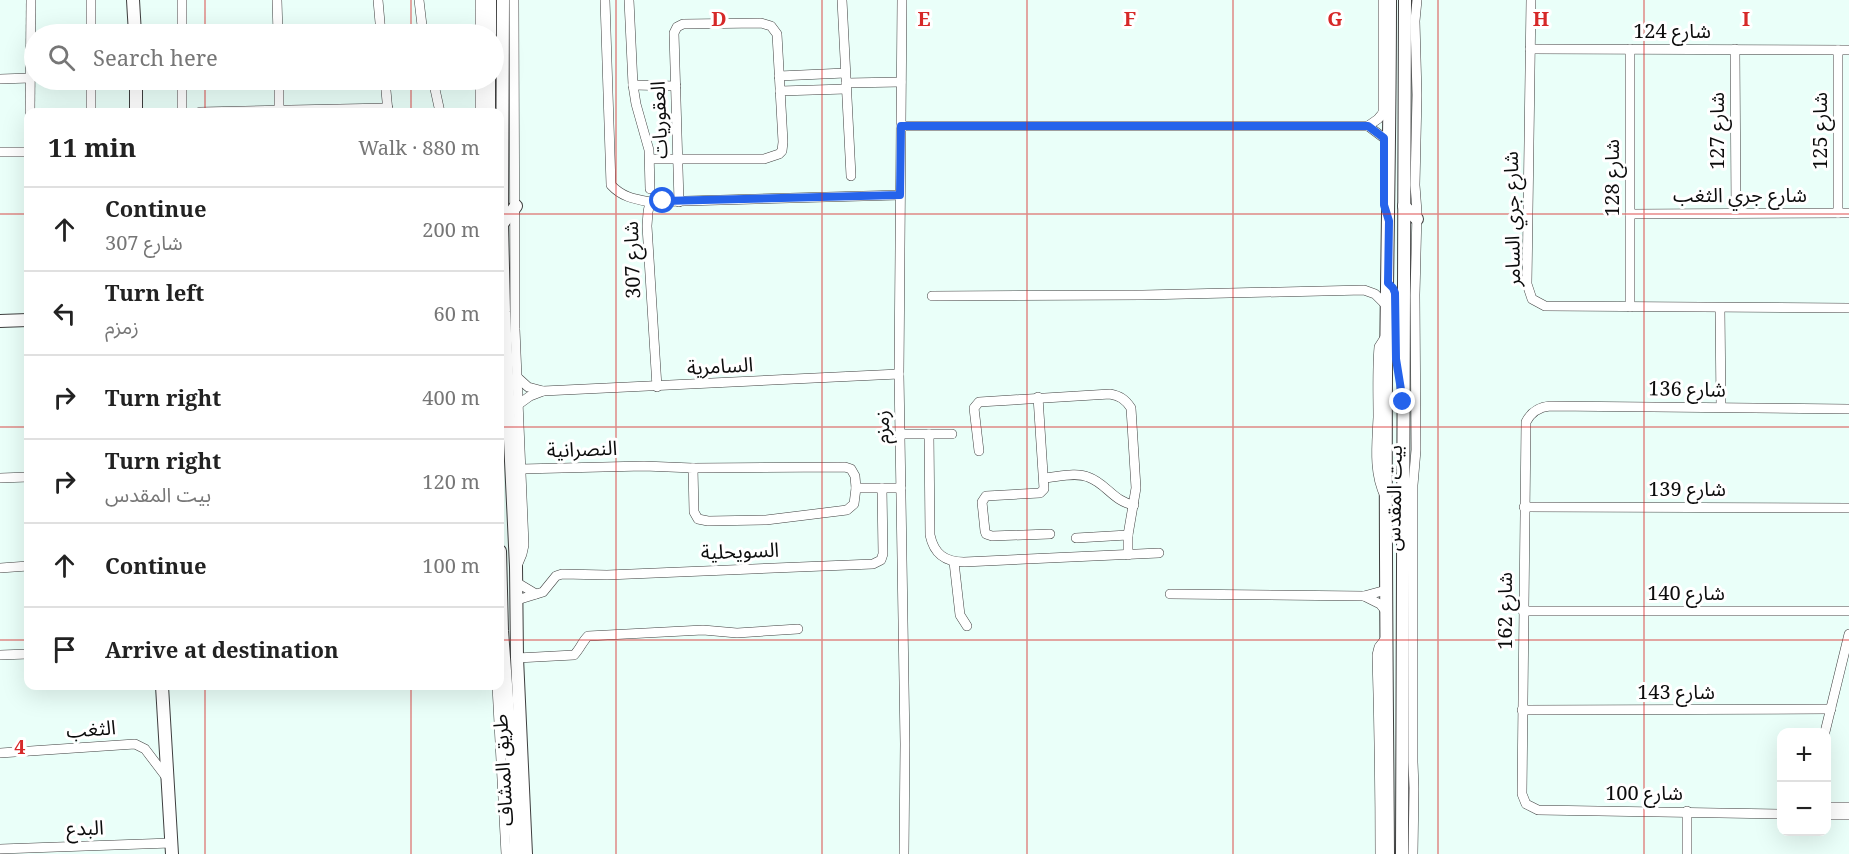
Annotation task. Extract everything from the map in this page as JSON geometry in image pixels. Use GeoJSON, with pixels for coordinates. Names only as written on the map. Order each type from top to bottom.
{"type":"FeatureCollection","features":[{"type":"Feature","properties":{"kind":"street"},"geometry":{"type":"LineString","coordinates":[[31,0],[31,24]]}},
{"type":"Feature","properties":{"kind":"street"},"geometry":{"type":"LineString","coordinates":[[91,0],[91,24]]}},
{"type":"Feature","properties":{"kind":"street"},"geometry":{"type":"LineString","coordinates":[[133,0],[134,24]]}},
{"type":"Feature","properties":{"kind":"street"},"geometry":{"type":"LineString","coordinates":[[182,0],[182,24]]}},
{"type":"Feature","properties":{"kind":"street"},"geometry":{"type":"LineString","coordinates":[[277,0],[278,24]]}},
{"type":"Feature","properties":{"kind":"street"},"geometry":{"type":"LineString","coordinates":[[378,0],[380,24]]}},
{"type":"Feature","properties":{"kind":"street"},"geometry":{"type":"LineString","coordinates":[[419,0],[422,24]]}},
{"type":"Feature","properties":{"kind":"street"},"geometry":{"type":"LineString","coordinates":[[480,0],[480,24]]}},
{"type":"Feature","properties":{"kind":"street"},"geometry":{"type":"LineString","coordinates":[[490,0],[490,24]]}},
{"type":"Feature","properties":{"kind":"street","name":"طريق المشاف"},"geometry":{"type":"LineString","coordinates":[[503,0],[503,24]]}},
{"type":"Feature","properties":{"kind":"street"},"geometry":{"type":"LineString","coordinates":[[514,0],[515,329],[524,545],[516,567]]}},
{"type":"Feature","properties":{"kind":"street"},"geometry":{"type":"LineString","coordinates":[[605,0],[611,185],[625,196],[650,202]]}},
{"type":"Feature","properties":{"kind":"street"},"geometry":{"type":"LineString","coordinates":[[628,0],[633,86],[638,113],[647,140],[650,159],[650,189]]}},
{"type":"Feature","properties":{"kind":"street"},"geometry":{"type":"LineString","coordinates":[[842,0],[850,176]]}},
{"type":"Feature","properties":{"kind":"street","name":"زمزم"},"geometry":{"type":"LineString","coordinates":[[902,0],[899,374],[905,744],[904,854]]}},
{"type":"Feature","properties":{"kind":"street","name":"بيت المقدس"},"geometry":{"type":"LineString","coordinates":[[1383,0],[1387,80],[1389,221],[1386,498],[1388,854]]}},
{"type":"Feature","properties":{"kind":"street","name":"بيت المقدس"},"geometry":{"type":"LineString","coordinates":[[1389,221],[1384,205],[1383,113],[1387,80],[1390,0]]}},
{"type":"Feature","properties":{"kind":"street","name":"بيت المقدس"},"geometry":{"type":"LineString","coordinates":[[1413,854],[1417,0]]}},
{"type":"Feature","properties":{"kind":"street","name":"شارع جري السامر"},"geometry":{"type":"LineString","coordinates":[[1531,0],[1527,284],[1532,298],[1545,306],[1849,308]]}},
{"type":"Feature","properties":{"kind":"street","name":"بيت المقدس"},"geometry":{"type":"LineString","coordinates":[[1402,854],[1403,307],[1407,3]]}},
{"type":"Feature","properties":{"kind":"street","name":"العقوريات"},"geometry":{"type":"LineString","coordinates":[[679,202],[675,30],[683,24],[766,23],[777,34],[779,76]]}},
{"type":"Feature","properties":{"kind":"street","name":"شارع 124"},"geometry":{"type":"LineString","coordinates":[[1530,49],[1849,50]]}},
{"type":"Feature","properties":{"kind":"street","name":"شارع 128"},"geometry":{"type":"LineString","coordinates":[[1630,49],[1630,307]]}},
{"type":"Feature","properties":{"kind":"street","name":"شارع 127"},"geometry":{"type":"LineString","coordinates":[[1734,49],[1736,213]]}},
{"type":"Feature","properties":{"kind":"street","name":"شارع 125"},"geometry":{"type":"LineString","coordinates":[[1838,50],[1838,213]]}},
{"type":"Feature","properties":{"kind":"street"},"geometry":{"type":"LineString","coordinates":[[650,159],[764,159],[775,157],[783,147],[779,76],[901,82]]}},
{"type":"Feature","properties":{"kind":"street"},"geometry":{"type":"LineString","coordinates":[[0,79],[24,78]]}},
{"type":"Feature","properties":{"kind":"street"},"geometry":{"type":"LineString","coordinates":[[780,91],[846,81]]}},
{"type":"Feature","properties":{"kind":"street"},"geometry":{"type":"LineString","coordinates":[[633,86],[675,86]]}},
{"type":"Feature","properties":{"kind":"street"},"geometry":{"type":"LineString","coordinates":[[30,90],[30,108]]}},
{"type":"Feature","properties":{"kind":"street"},"geometry":{"type":"LineString","coordinates":[[91,90],[91,108]]}},
{"type":"Feature","properties":{"kind":"street"},"geometry":{"type":"LineString","coordinates":[[136,90],[136,108]]}},
{"type":"Feature","properties":{"kind":"street"},"geometry":{"type":"LineString","coordinates":[[182,90],[182,108]]}},
{"type":"Feature","properties":{"kind":"street"},"geometry":{"type":"LineString","coordinates":[[279,90],[279,108]]}},
{"type":"Feature","properties":{"kind":"street"},"geometry":{"type":"LineString","coordinates":[[387,90],[388,108]]}},
{"type":"Feature","properties":{"kind":"street"},"geometry":{"type":"LineString","coordinates":[[435,90],[439,108]]}},
{"type":"Feature","properties":{"kind":"street"},"geometry":{"type":"LineString","coordinates":[[480,90],[480,108]]}},
{"type":"Feature","properties":{"kind":"street"},"geometry":{"type":"LineString","coordinates":[[489,90],[489,108]]}},
{"type":"Feature","properties":{"kind":"street","name":"طريق المشاف"},"geometry":{"type":"LineString","coordinates":[[503,90],[503,108]]}},
{"type":"Feature","properties":{"kind":"street"},"geometry":{"type":"LineString","coordinates":[[901,126],[1368,126],[1383,113]]}},
{"type":"Feature","properties":{"kind":"street"},"geometry":{"type":"LineString","coordinates":[[1368,126],[1384,138]]}},
{"type":"Feature","properties":{"kind":"street"},"geometry":{"type":"LineString","coordinates":[[0,152],[24,152]]}},
{"type":"Feature","properties":{"kind":"street","name":"شارع 307"},"geometry":{"type":"LineString","coordinates":[[657,387],[647,218],[650,202],[900,195]]}},
{"type":"Feature","properties":{"kind":"street"},"geometry":{"type":"LineString","coordinates":[[504,221],[516,206]]}},
{"type":"Feature","properties":{"kind":"street"},"geometry":{"type":"LineString","coordinates":[[1404,206],[1417,219]]}},
{"type":"Feature","properties":{"kind":"street","name":"شارع جري الثغب"},"geometry":{"type":"LineString","coordinates":[[1630,214],[1849,213]]}},
{"type":"Feature","properties":{"kind":"street"},"geometry":{"type":"LineString","coordinates":[[1359,291],[1388,283],[1395,293],[1396,359],[1403,402]]}},
{"type":"Feature","properties":{"kind":"street"},"geometry":{"type":"LineString","coordinates":[[932,296],[1359,291],[1375,294],[1387,306]]}},
{"type":"Feature","properties":{"kind":"street"},"geometry":{"type":"LineString","coordinates":[[1403,307],[1415,295]]}},
{"type":"Feature","properties":{"kind":"street"},"geometry":{"type":"LineString","coordinates":[[1720,308],[1721,407]]}},
{"type":"Feature","properties":{"kind":"street","name":"طريق المشاف"},"geometry":{"type":"LineString","coordinates":[[504,319],[516,567],[526,854]]}},
{"type":"Feature","properties":{"kind":"street"},"geometry":{"type":"LineString","coordinates":[[0,321],[24,320]]}},
{"type":"Feature","properties":{"kind":"street","name":"السامرية"},"geometry":{"type":"LineString","coordinates":[[519,404],[530,396],[543,392],[899,374]]}},
{"type":"Feature","properties":{"kind":"street"},"geometry":{"type":"LineString","coordinates":[[518,377],[528,387],[543,392]]}},
{"type":"Feature","properties":{"kind":"street"},"geometry":{"type":"LineString","coordinates":[[979,452],[974,408],[979,402],[1110,394],[1126,400],[1131,408],[1136,488],[1128,535],[1128,555]]}},
{"type":"Feature","properties":{"kind":"street"},"geometry":{"type":"LineString","coordinates":[[1038,397],[1044,489],[1042,492],[988,495],[982,502],[986,534],[992,536],[1050,534]]}},
{"type":"Feature","properties":{"kind":"street","name":"شارع 136"},"geometry":{"type":"LineString","coordinates":[[1528,417],[1538,408],[1550,406],[1849,409]]}},
{"type":"Feature","properties":{"kind":"street","name":"شارع 162"},"geometry":{"type":"LineString","coordinates":[[1526,804],[1522,794],[1522,710],[1525,432],[1528,417]]}},
{"type":"Feature","properties":{"kind":"street"},"geometry":{"type":"LineString","coordinates":[[900,434],[952,434]]}},
{"type":"Feature","properties":{"kind":"street"},"geometry":{"type":"LineString","coordinates":[[929,434],[930,535],[932,545],[945,559],[954,562],[1159,553]]}},
{"type":"Feature","properties":{"kind":"street","name":"النصرانية"},"geometry":{"type":"LineString","coordinates":[[521,469],[644,466],[845,467],[851,469],[855,476],[856,488]]}},
{"type":"Feature","properties":{"kind":"street"},"geometry":{"type":"LineString","coordinates":[[693,468],[694,512],[698,519],[708,521],[766,520],[847,510],[854,504],[856,488],[901,488]]}},
{"type":"Feature","properties":{"kind":"street"},"geometry":{"type":"LineString","coordinates":[[1044,478],[1086,476],[1121,501],[1134,505]]}},
{"type":"Feature","properties":{"kind":"street"},"geometry":{"type":"LineString","coordinates":[[0,478],[24,477]]}},
{"type":"Feature","properties":{"kind":"street","name":"السويحلية"},"geometry":{"type":"LineString","coordinates":[[517,600],[545,590],[556,576],[566,573],[607,575],[876,564],[883,554],[882,488]]}},
{"type":"Feature","properties":{"kind":"street","name":"شارع 139"},"geometry":{"type":"LineString","coordinates":[[1524,507],[1849,508]]}},
{"type":"Feature","properties":{"kind":"street"},"geometry":{"type":"LineString","coordinates":[[1076,538],[1128,535]]}},
{"type":"Feature","properties":{"kind":"street"},"geometry":{"type":"LineString","coordinates":[[954,562],[960,615],[967,626]]}},
{"type":"Feature","properties":{"kind":"street"},"geometry":{"type":"LineString","coordinates":[[0,568],[24,566]]}},
{"type":"Feature","properties":{"kind":"street"},"geometry":{"type":"LineString","coordinates":[[516,582],[536,594]]}},
{"type":"Feature","properties":{"kind":"street"},"geometry":{"type":"LineString","coordinates":[[1170,594],[1364,596],[1386,590],[1393,596],[1396,604],[1396,666],[1402,698]]}},
{"type":"Feature","properties":{"kind":"street"},"geometry":{"type":"LineString","coordinates":[[1364,596],[1380,604],[1386,610]]}},
{"type":"Feature","properties":{"kind":"street","name":"شارع 140"},"geometry":{"type":"LineString","coordinates":[[1523,611],[1849,611]]}},
{"type":"Feature","properties":{"kind":"street"},"geometry":{"type":"LineString","coordinates":[[518,658],[574,655],[588,636],[703,630],[737,633],[798,628]]}},
{"type":"Feature","properties":{"kind":"street"},"geometry":{"type":"LineString","coordinates":[[1826,728],[1849,634]]}},
{"type":"Feature","properties":{"kind":"street","name":"بيت المقدس"},"geometry":{"type":"LineString","coordinates":[[1380,854],[1377,655],[1379,647],[1386,638]]}},
{"type":"Feature","properties":{"kind":"street"},"geometry":{"type":"LineString","coordinates":[[0,655],[24,654]]}},
{"type":"Feature","properties":{"kind":"street","name":"طريق المشاف"},"geometry":{"type":"LineString","coordinates":[[504,658],[516,854]]}},
{"type":"Feature","properties":{"kind":"street"},"geometry":{"type":"LineString","coordinates":[[162,690],[172,848]]}},
{"type":"Feature","properties":{"kind":"street","name":"طريق المشاف"},"geometry":{"type":"LineString","coordinates":[[497,690],[506,854]]}},
{"type":"Feature","properties":{"kind":"street","name":"شارع 143"},"geometry":{"type":"LineString","coordinates":[[1522,710],[1831,709]]}},
{"type":"Feature","properties":{"kind":"street","name":"الثغب"},"geometry":{"type":"LineString","coordinates":[[0,753],[135,744],[145,749],[168,780]]}},
{"type":"Feature","properties":{"kind":"street","name":"شارع 100"},"geometry":{"type":"LineString","coordinates":[[1526,804],[1538,810],[1777,812]]}},
{"type":"Feature","properties":{"kind":"street"},"geometry":{"type":"LineString","coordinates":[[1831,807],[1849,807]]}},
{"type":"Feature","properties":{"kind":"street"},"geometry":{"type":"LineString","coordinates":[[1687,811],[1687,854]]}},
{"type":"Feature","properties":{"kind":"street"},"geometry":{"type":"LineString","coordinates":[[1831,815],[1849,815]]}},
{"type":"Feature","properties":{"kind":"street","name":"البدع"},"geometry":{"type":"LineString","coordinates":[[0,849],[172,848]]}},
{"type":"Feature","properties":{"kind":"route"},"geometry":{"type":"LineString","coordinates":[[663,201],[900,195],[901,126],[1368,126],[1384,138],[1384,205],[1389,221],[1388,283],[1395,293],[1397,374],[1403,402]]}}]}
